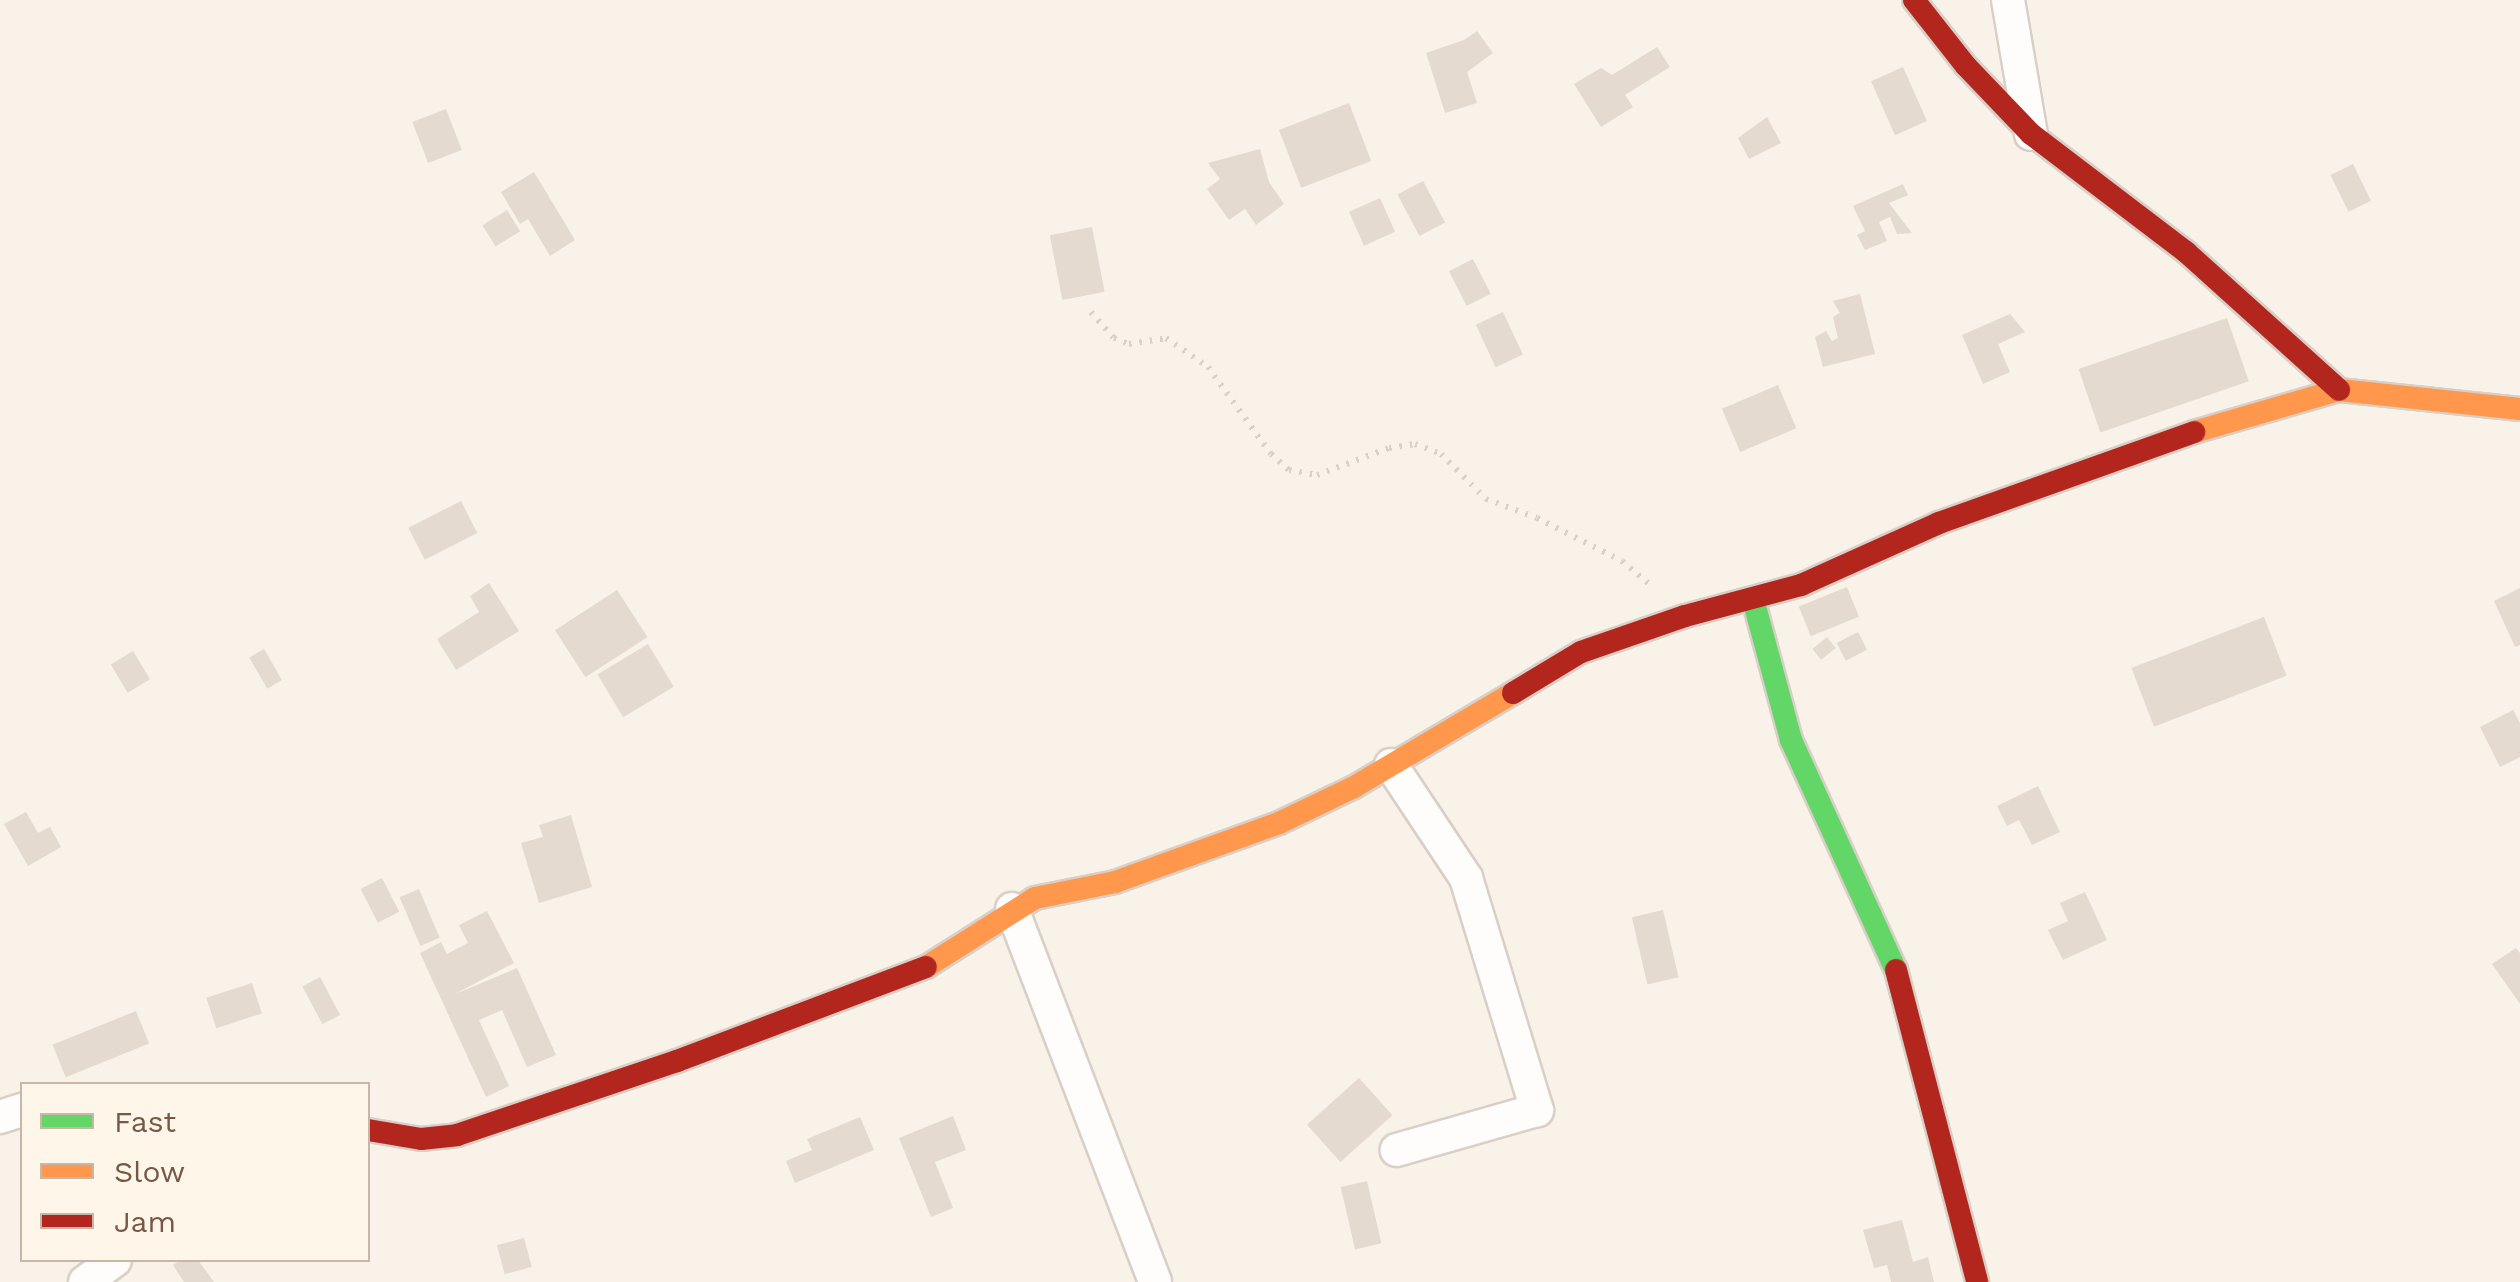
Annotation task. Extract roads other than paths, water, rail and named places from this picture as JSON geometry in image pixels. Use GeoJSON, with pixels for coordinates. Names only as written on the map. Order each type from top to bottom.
{"type":"FeatureCollection","features":[{"type":"Feature","properties":{"kind":"street"},"geometry":{"type":"LineString","coordinates":[[1914,0],[1966,66],[2031,134],[2186,252],[2339,390]]}},
{"type":"Feature","properties":{"kind":"street"},"geometry":{"type":"LineString","coordinates":[[2008,0],[2031,134]]}},
{"type":"Feature","properties":{"kind":"street"},"geometry":{"type":"LineString","coordinates":[[370,1130],[438,1140],[640,1074],[927,968],[1035,898],[1115,882],[1279,823],[1391,765],[1581,652],[1848,566],[1938,524],[2182,435],[2339,390],[2520,409]]}},
{"type":"Feature","properties":{"kind":"street"},"geometry":{"type":"LineString","coordinates":[[1753,599],[1791,740],[1903,986],[1977,1282]]}},
{"type":"Feature","properties":{"kind":"street"},"geometry":{"type":"LineString","coordinates":[[1391,765],[1466,878],[1537,1110],[1398,1150]]}},
{"type":"Feature","properties":{"kind":"street"},"geometry":{"type":"LineString","coordinates":[[1012,910],[1155,1282]]}},
{"type":"Feature","properties":{"kind":"street"},"geometry":{"type":"LineString","coordinates":[[86,1282],[112,1262]]}}]}
